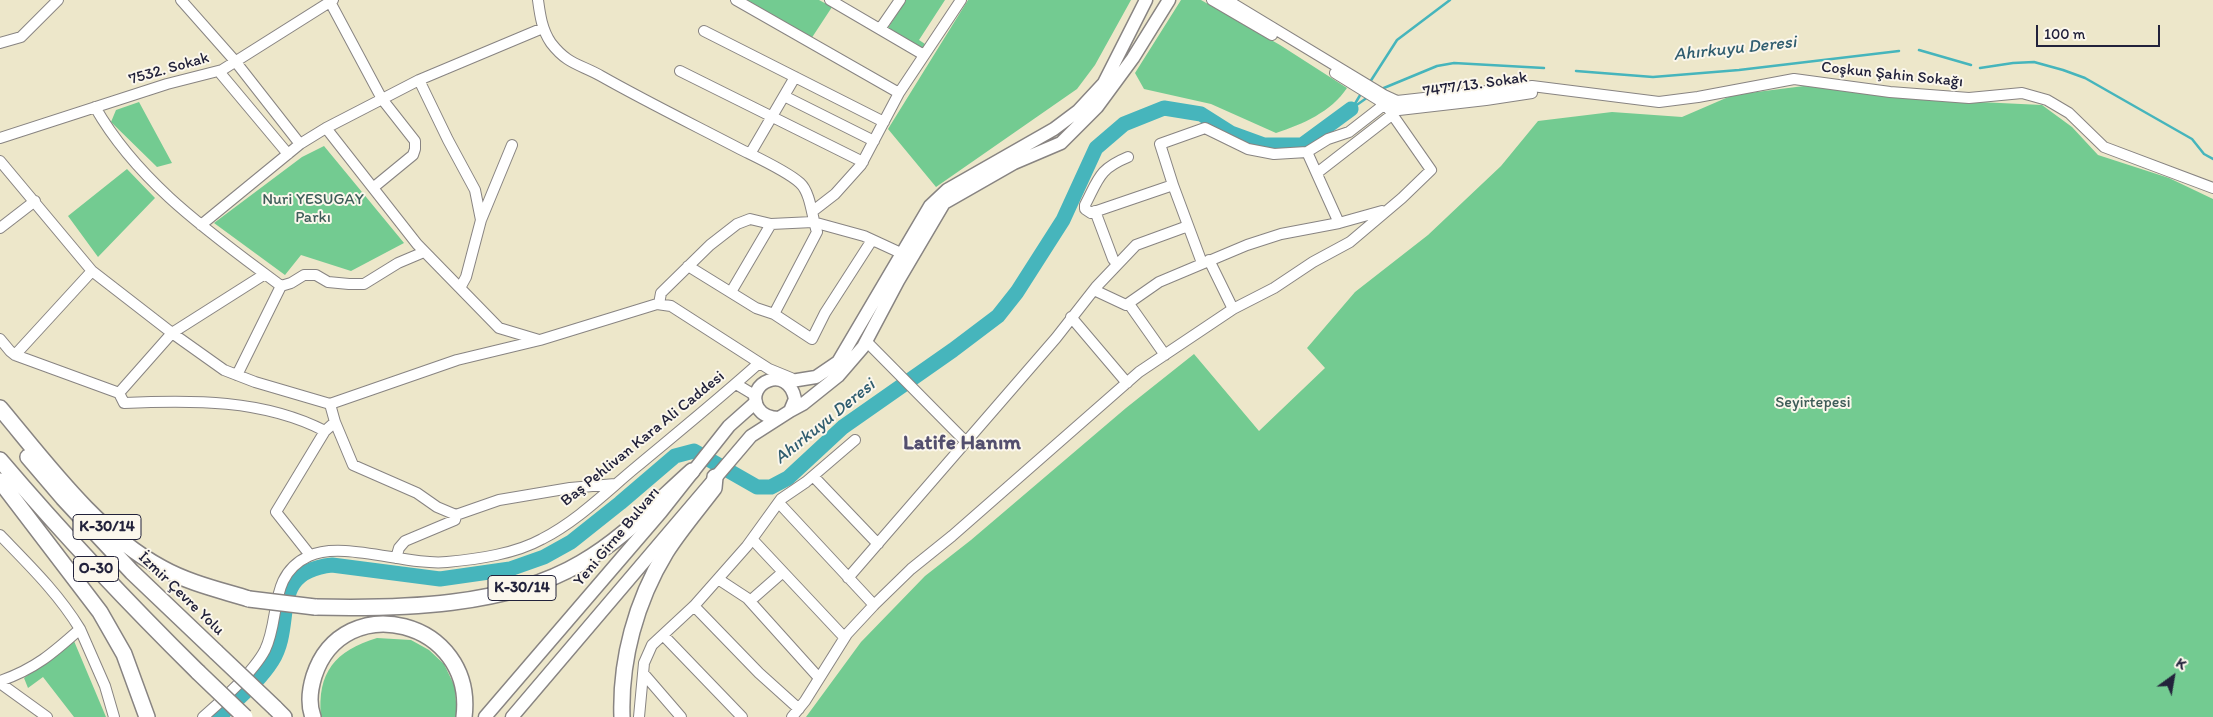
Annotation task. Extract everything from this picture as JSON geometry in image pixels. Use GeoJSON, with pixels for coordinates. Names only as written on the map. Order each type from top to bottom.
{"type":"FeatureCollection","features":[{"type":"Feature","properties":{"kind":"highway","name":"K-30/14"},"geometry":{"type":"LineString","coordinates":[[0,408],[80,501],[113,534],[136,552],[178,575],[249,599],[315,608],[354,608],[452,602],[495,596],[532,586],[581,563],[610,544],[695,467]]}},
{"type":"Feature","properties":{"kind":"highway","name":"İzmir Çevre Yolu"},"geometry":{"type":"LineString","coordinates":[[0,423],[62,498],[132,572],[279,713]]}},
{"type":"Feature","properties":{"kind":"highway","name":"O-30"},"geometry":{"type":"LineString","coordinates":[[0,460],[77,549],[245,717]]}},
{"type":"Feature","properties":{"kind":"highway"},"geometry":{"type":"LineString","coordinates":[[622,717],[623,680],[628,649],[640,607],[652,577],[667,551],[714,488],[715,477]]}},
{"type":"Feature","properties":{"kind":"highway","name":"K-30/14"},"geometry":{"type":"LineString","coordinates":[[0,481],[100,612],[124,654],[146,715]]}},
{"type":"Feature","properties":{"kind":"highway"},"geometry":{"type":"LineString","coordinates":[[312,717],[311,687],[316,670],[324,656],[336,642],[350,632],[370,626],[390,624],[415,629],[437,642],[450,656],[461,676],[466,700],[464,717]]}},
{"type":"Feature","properties":{"kind":"main road"},"geometry":{"type":"LineString","coordinates":[[779,418],[772,418],[762,413],[756,399],[760,386],[770,380],[816,377],[838,362],[930,206],[947,190],[1054,129],[1078,110],[1104,83],[1146,0]]}},
{"type":"Feature","properties":{"kind":"main road"},"geometry":{"type":"LineString","coordinates":[[512,717],[747,440],[803,404],[838,376],[866,341],[898,281],[944,203],[1014,163],[1061,143],[1097,106],[1133,58],[1169,0]]}},
{"type":"Feature","properties":{"kind":"main road"},"geometry":{"type":"LineString","coordinates":[[785,379],[795,399],[790,411]]}},
{"type":"Feature","properties":{"kind":"main road","name":"Yeni Girne Bulvarı"},"geometry":{"type":"LineString","coordinates":[[485,717],[661,512],[729,426],[756,399]]}},
{"type":"Feature","properties":{"kind":"street"},"geometry":{"type":"LineString","coordinates":[[0,43],[21,37],[58,0]]}},
{"type":"Feature","properties":{"kind":"street"},"geometry":{"type":"LineString","coordinates":[[180,0],[235,61],[300,144]]}},
{"type":"Feature","properties":{"kind":"street"},"geometry":{"type":"LineString","coordinates":[[538,0],[543,28],[551,42],[568,61],[590,70],[750,154],[798,181],[804,188],[813,211],[813,222],[817,232],[774,314]]}},
{"type":"Feature","properties":{"kind":"street"},"geometry":{"type":"LineString","coordinates":[[736,0],[899,93]]}},
{"type":"Feature","properties":{"kind":"street"},"geometry":{"type":"LineString","coordinates":[[830,0],[924,55]]}},
{"type":"Feature","properties":{"kind":"street"},"geometry":{"type":"LineString","coordinates":[[880,29],[900,0]]}},
{"type":"Feature","properties":{"kind":"street"},"geometry":{"type":"LineString","coordinates":[[813,211],[834,194],[863,162],[899,93],[961,0]]}},
{"type":"Feature","properties":{"kind":"street","name":"7477/13. Sokak"},"geometry":{"type":"LineString","coordinates":[[1212,0],[1356,82]]}},
{"type":"Feature","properties":{"kind":"street","name":"7477/13. Sokak"},"geometry":{"type":"LineString","coordinates":[[1227,0],[1382,100],[1416,100],[1532,86],[1545,88]]}},
{"type":"Feature","properties":{"kind":"street"},"geometry":{"type":"LineString","coordinates":[[331,1],[382,99],[413,138],[416,149],[413,155],[374,187]]}},
{"type":"Feature","properties":{"kind":"street","name":"7532. Sokak"},"geometry":{"type":"LineString","coordinates":[[0,138],[167,84],[222,70],[331,1]]}},
{"type":"Feature","properties":{"kind":"street"},"geometry":{"type":"LineString","coordinates":[[201,225],[300,144],[326,128],[419,80],[543,28]]}},
{"type":"Feature","properties":{"kind":"street"},"geometry":{"type":"LineString","coordinates":[[704,31],[884,122]]}},
{"type":"Feature","properties":{"kind":"street"},"geometry":{"type":"LineString","coordinates":[[222,70],[221,74],[288,154]]}},
{"type":"Feature","properties":{"kind":"street"},"geometry":{"type":"LineString","coordinates":[[680,71],[863,162]]}},
{"type":"Feature","properties":{"kind":"street"},"geometry":{"type":"LineString","coordinates":[[750,154],[795,77]]}},
{"type":"Feature","properties":{"kind":"street","name":"Coşkun Şahin Sokağı"},"geometry":{"type":"LineString","coordinates":[[1545,88],[1596,96],[1659,102],[1698,97],[1794,79],[1890,92],[1969,98],[2022,93],[2047,100],[2069,113],[2104,147],[2213,188]]}},
{"type":"Feature","properties":{"kind":"street"},"geometry":{"type":"LineString","coordinates":[[419,80],[448,140],[476,190],[481,220]]}},
{"type":"Feature","properties":{"kind":"street"},"geometry":{"type":"LineString","coordinates":[[784,96],[874,142]]}},
{"type":"Feature","properties":{"kind":"street"},"geometry":{"type":"LineString","coordinates":[[694,606],[796,713],[844,638],[874,604],[911,569],[952,536],[1127,383],[1233,309],[1274,288],[1313,262],[1350,242],[1388,210],[1430,170],[1382,100],[1350,132],[1328,140],[1307,152],[1274,154],[1248,149],[1205,128],[1160,144],[1188,226],[1205,261],[1233,309]]}},
{"type":"Feature","properties":{"kind":"street"},"geometry":{"type":"LineString","coordinates":[[95,107],[110,132],[174,204],[281,286]]}},
{"type":"Feature","properties":{"kind":"street"},"geometry":{"type":"LineString","coordinates":[[1317,173],[1393,114]]}},
{"type":"Feature","properties":{"kind":"street"},"geometry":{"type":"LineString","coordinates":[[326,128],[424,252],[499,328],[540,340]]}},
{"type":"Feature","properties":{"kind":"street"},"geometry":{"type":"LineString","coordinates":[[460,288],[466,277],[481,220],[512,145]]}},
{"type":"Feature","properties":{"kind":"street"},"geometry":{"type":"LineString","coordinates":[[1307,152],[1339,222]]}},
{"type":"Feature","properties":{"kind":"street"},"geometry":{"type":"LineString","coordinates":[[1128,157],[1110,164],[1103,172],[1085,207],[1087,212],[1173,185]]}},
{"type":"Feature","properties":{"kind":"street"},"geometry":{"type":"LineString","coordinates":[[0,161],[92,271],[172,333],[224,370],[330,404],[457,360],[540,340],[660,304],[672,306],[785,379]]}},
{"type":"Feature","properties":{"kind":"street"},"geometry":{"type":"LineString","coordinates":[[0,228],[34,201]]}},
{"type":"Feature","properties":{"kind":"street"},"geometry":{"type":"LineString","coordinates":[[1094,290],[1123,305],[1129,304],[1158,282],[1205,261],[1282,234],[1388,210]]}},
{"type":"Feature","properties":{"kind":"street"},"geometry":{"type":"LineString","coordinates":[[1095,211],[1117,264]]}},
{"type":"Feature","properties":{"kind":"street"},"geometry":{"type":"LineString","coordinates":[[660,304],[660,293],[710,245],[737,224],[750,219],[771,224],[813,222],[872,240],[903,254]]}},
{"type":"Feature","properties":{"kind":"street"},"geometry":{"type":"LineString","coordinates":[[731,292],[771,224]]}},
{"type":"Feature","properties":{"kind":"street"},"geometry":{"type":"LineString","coordinates":[[848,578],[1056,338],[1071,317],[1117,264],[1136,245],[1188,226]]}},
{"type":"Feature","properties":{"kind":"street"},"geometry":{"type":"LineString","coordinates":[[688,266],[756,308],[774,314],[812,338],[825,313],[872,240]]}},
{"type":"Feature","properties":{"kind":"street"},"geometry":{"type":"LineString","coordinates":[[237,375],[281,286],[291,283],[304,275],[316,275],[328,282],[364,284],[398,263],[424,252]]}},
{"type":"Feature","properties":{"kind":"street"},"geometry":{"type":"LineString","coordinates":[[15,354],[92,271]]}},
{"type":"Feature","properties":{"kind":"street"},"geometry":{"type":"LineString","coordinates":[[119,393],[172,333],[265,274]]}},
{"type":"Feature","properties":{"kind":"street"},"geometry":{"type":"LineString","coordinates":[[1129,304],[1165,355]]}},
{"type":"Feature","properties":{"kind":"street"},"geometry":{"type":"LineString","coordinates":[[1071,317],[1127,383]]}},
{"type":"Feature","properties":{"kind":"street"},"geometry":{"type":"LineString","coordinates":[[0,339],[15,354],[119,393],[124,403],[176,400],[247,406],[291,416],[325,431]]}},
{"type":"Feature","properties":{"kind":"street"},"geometry":{"type":"LineString","coordinates":[[866,341],[965,442]]}},
{"type":"Feature","properties":{"kind":"street","name":"Baş Pehlivan Kara Ali Caddesi"},"geometry":{"type":"LineString","coordinates":[[203,717],[252,667],[264,652],[271,634],[282,580],[294,565],[310,555],[336,550],[444,562],[490,557],[542,540],[590,506],[760,363]]}},
{"type":"Feature","properties":{"kind":"street"},"geometry":{"type":"LineString","coordinates":[[736,384],[756,399]]}},
{"type":"Feature","properties":{"kind":"street"},"geometry":{"type":"LineString","coordinates":[[330,404],[335,422],[353,465],[417,493],[437,507],[456,515],[499,500],[570,488],[615,484]]}},
{"type":"Feature","properties":{"kind":"street"},"geometry":{"type":"LineString","coordinates":[[310,555],[276,512],[325,431],[335,422]]}},
{"type":"Feature","properties":{"kind":"street"},"geometry":{"type":"LineString","coordinates":[[639,717],[643,673],[647,652],[652,645],[694,606],[718,579],[752,538],[781,498],[812,476],[855,440]]}},
{"type":"Feature","properties":{"kind":"street"},"geometry":{"type":"LineString","coordinates":[[812,476],[878,544]]}},
{"type":"Feature","properties":{"kind":"street"},"geometry":{"type":"LineString","coordinates":[[779,503],[874,604]]}},
{"type":"Feature","properties":{"kind":"street"},"geometry":{"type":"LineString","coordinates":[[396,558],[398,548],[405,541],[455,520],[456,515]]}},
{"type":"Feature","properties":{"kind":"street"},"geometry":{"type":"LineString","coordinates":[[0,535],[46,582],[67,608],[80,629],[105,686],[114,717]]}},
{"type":"Feature","properties":{"kind":"street"},"geometry":{"type":"LineString","coordinates":[[752,538],[844,638]]}},
{"type":"Feature","properties":{"kind":"street"},"geometry":{"type":"LineString","coordinates":[[750,601],[783,572]]}},
{"type":"Feature","properties":{"kind":"street"},"geometry":{"type":"LineString","coordinates":[[718,579],[734,588],[750,601],[818,678]]}},
{"type":"Feature","properties":{"kind":"street"},"geometry":{"type":"LineString","coordinates":[[0,682],[37,665],[80,629]]}},
{"type":"Feature","properties":{"kind":"street"},"geometry":{"type":"LineString","coordinates":[[663,636],[742,717]]}},
{"type":"Feature","properties":{"kind":"street"},"geometry":{"type":"LineString","coordinates":[[643,673],[681,717]]}},
{"type":"Feature","properties":{"kind":"street"},"geometry":{"type":"LineString","coordinates":[[0,682],[47,717]]}},
{"type":"Feature","properties":{"kind":"green space"},"geometry":{"type":"Polygon","coordinates":[[[743,0],[819,0],[832,7],[811,39],[743,0]]]}},
{"type":"Feature","properties":{"kind":"green space"},"geometry":{"type":"Polygon","coordinates":[[[906,0],[945,0],[919,40],[925,44],[922,50],[888,28],[906,0]]]}},
{"type":"Feature","properties":{"kind":"green space"},"geometry":{"type":"Polygon","coordinates":[[[968,0],[1131,0],[1095,65],[1077,89],[936,187],[888,129],[968,0]]]}},
{"type":"Feature","properties":{"kind":"green space"},"geometry":{"type":"Polygon","coordinates":[[[1181,0],[1201,0],[1280,45],[1347,88],[1333,104],[1316,116],[1276,133],[1211,104],[1144,89],[1135,73],[1181,0]]]}},
{"type":"Feature","properties":{"kind":"green space","name":"Seyirtepesi"},"geometry":{"type":"Polygon","coordinates":[[[1804,86],[1916,99],[2042,105],[2072,127],[2098,155],[2169,178],[2213,199],[2213,717],[806,717],[861,642],[925,576],[971,540],[1126,408],[1194,354],[1259,431],[1325,368],[1307,348],[1355,292],[1428,235],[1501,166],[1538,121],[1612,112],[1682,117],[1733,95],[1804,86]]]}},
{"type":"Feature","properties":{"kind":"green space"},"geometry":{"type":"Polygon","coordinates":[[[139,102],[172,163],[157,167],[111,122],[116,110],[139,102]]]}},
{"type":"Feature","properties":{"kind":"green space","name":"Nuri YESUGAY Parkı"},"geometry":{"type":"Polygon","coordinates":[[[324,146],[404,243],[351,271],[301,255],[285,275],[214,223],[302,157],[324,146]]]}},
{"type":"Feature","properties":{"kind":"green space"},"geometry":{"type":"Polygon","coordinates":[[[127,169],[155,198],[98,257],[68,216],[127,169]]]}},
{"type":"Feature","properties":{"kind":"green space"},"geometry":{"type":"Polygon","coordinates":[[[377,638],[411,640],[429,650],[444,664],[455,687],[457,717],[321,717],[322,688],[332,666],[350,649],[377,638]]]}},
{"type":"Feature","properties":{"kind":"green space"},"geometry":{"type":"Polygon","coordinates":[[[74,641],[106,717],[74,717],[43,677],[28,688],[24,678],[74,641]]]}},
{"type":"Feature","properties":{"kind":"waterway","name":"Ahırkuyu Deresi"},"geometry":{"type":"LineString","coordinates":[[1370,82],[1397,40],[1450,0]]}},
{"type":"Feature","properties":{"kind":"waterway","name":"Ahırkuyu Deresi"},"geometry":{"type":"LineString","coordinates":[[1919,50],[1971,65]]}},
{"type":"Feature","properties":{"kind":"waterway","name":"Ahırkuyu Deresi"},"geometry":{"type":"LineString","coordinates":[[1576,71],[1653,77],[1739,70],[1899,51]]}},
{"type":"Feature","properties":{"kind":"waterway","name":"Ahırkuyu Deresi"},"geometry":{"type":"LineString","coordinates":[[1980,68],[2034,62],[2085,78],[2192,139],[2204,154],[2213,159]]}},
{"type":"Feature","properties":{"kind":"waterway","name":"Ahırkuyu Deresi"},"geometry":{"type":"LineString","coordinates":[[1379,90],[1437,66],[1454,63],[1544,68]]}},
{"type":"Feature","properties":{"kind":"waterway","name":"Ahırkuyu Deresi"},"geometry":{"type":"LineString","coordinates":[[1353,107],[1362,92]]}},
{"type":"Feature","properties":{"kind":"waterway","name":"Ahırkuyu Deresi"},"geometry":{"type":"LineString","coordinates":[[1351,109],[1368,97]]}},
{"type":"Feature","properties":{"kind":"waterway","name":"Ahırkuyu Deresi"},"geometry":{"type":"LineString","coordinates":[[219,717],[254,684],[272,661],[279,646],[291,588],[299,578],[312,570],[332,565],[440,579],[510,569],[544,557],[571,542],[675,456],[694,451],[757,487],[771,487],[788,478],[843,427],[998,316],[1017,292],[1063,220],[1096,148],[1124,124],[1164,108],[1201,114],[1231,133],[1264,145],[1302,145],[1351,109]]}},
{"type":"Feature","properties":{"kind":"district","name":"Latife Hanım"},"geometry":{"type":"Point","coordinates":[962,444]}}]}
